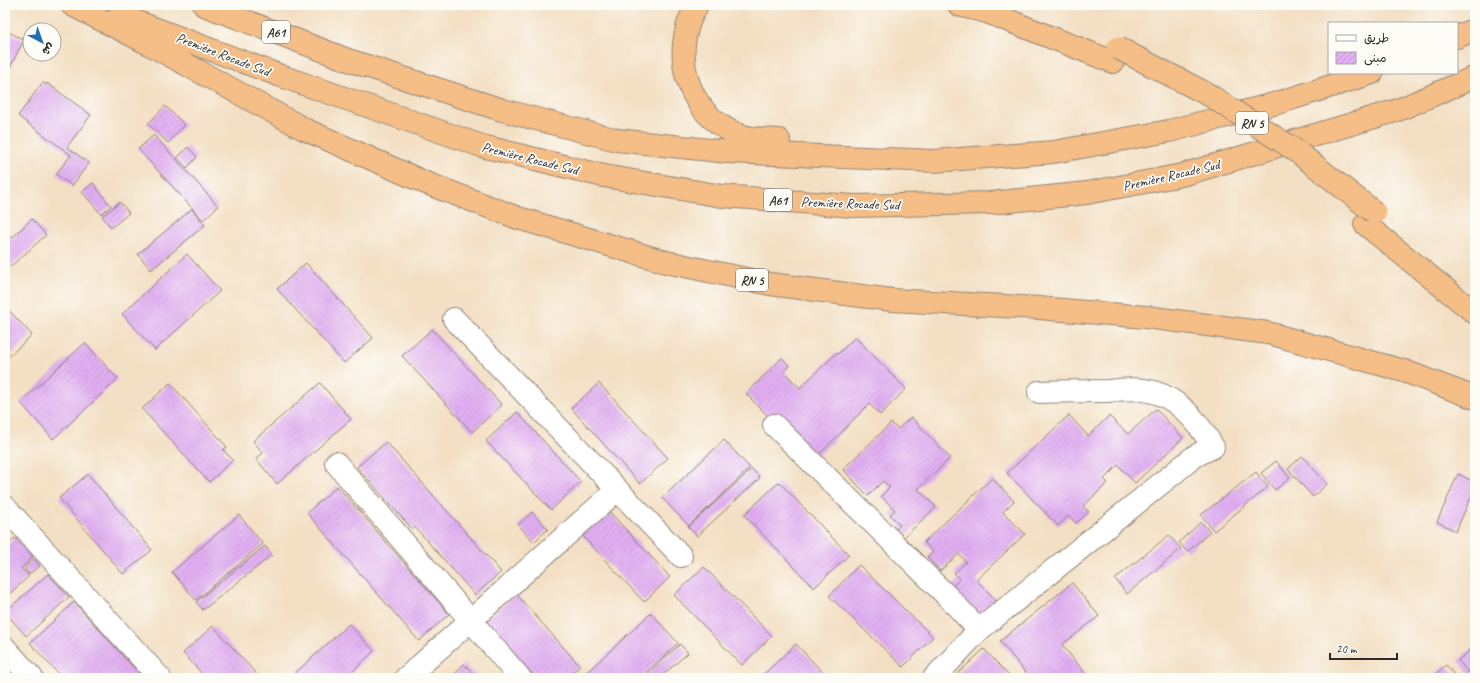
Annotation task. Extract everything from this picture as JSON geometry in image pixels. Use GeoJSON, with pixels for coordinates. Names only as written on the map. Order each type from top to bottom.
{"type":"FeatureCollection","features":[{"type":"Feature","properties":{"kind":"highway","name":"RN 5"},"geometry":{"type":"LineString","coordinates":[[72,5],[148,44],[304,129],[426,183],[518,218],[666,262],[770,284],[892,300],[1039,308],[1146,317],[1268,333],[1404,371],[1475,398]]}},
{"type":"Feature","properties":{"kind":"highway","name":"Première Rocade Sud"},"geometry":{"type":"LineString","coordinates":[[92,5],[281,76],[482,146],[604,176],[722,196],[853,206],[991,203],[1087,193],[1182,175],[1398,110],[1475,78]]}},
{"type":"Feature","properties":{"kind":"highway","name":"A61"},"geometry":{"type":"LineString","coordinates":[[204,5],[356,62],[502,110],[617,140],[728,152],[934,161],[1054,152],[1169,131],[1281,102],[1369,74]]}},
{"type":"Feature","properties":{"kind":"highway"},"geometry":{"type":"LineString","coordinates":[[697,5],[686,26],[682,48],[684,70],[691,92],[703,110],[725,128],[752,138],[879,146],[934,161]]}},
{"type":"Feature","properties":{"kind":"highway"},"geometry":{"type":"LineString","coordinates":[[959,5],[987,12],[1116,55]]}},
{"type":"Feature","properties":{"kind":"highway","name":"RN 5"},"geometry":{"type":"LineString","coordinates":[[1001,5],[1209,95],[1295,150],[1370,218],[1475,297]]}},
{"type":"Feature","properties":{"kind":"highway"},"geometry":{"type":"LineString","coordinates":[[1458,37],[1475,29]]}},
{"type":"Feature","properties":{"kind":"highway"},"geometry":{"type":"LineString","coordinates":[[1370,218],[1475,313]]}},
{"type":"Feature","properties":{"kind":"street"},"geometry":{"type":"LineString","coordinates":[[454,319],[681,556]]}},
{"type":"Feature","properties":{"kind":"street"},"geometry":{"type":"LineString","coordinates":[[934,678],[980,630],[1194,456],[1213,447],[1204,432],[1190,416],[1176,402],[1164,396],[1144,390],[1039,392]]}},
{"type":"Feature","properties":{"kind":"street"},"geometry":{"type":"LineString","coordinates":[[774,425],[980,630]]}},
{"type":"Feature","properties":{"kind":"street"},"geometry":{"type":"LineString","coordinates":[[336,463],[520,678]]}},
{"type":"Feature","properties":{"kind":"street"},"geometry":{"type":"LineString","coordinates":[[406,678],[472,621],[617,490]]}},
{"type":"Feature","properties":{"kind":"street"},"geometry":{"type":"LineString","coordinates":[[5,507],[160,678]]}},
{"type":"Feature","properties":{"kind":"street"},"geometry":{"type":"LineString","coordinates":[[5,648],[29,677]]}},
{"type":"Feature","properties":{"kind":"building"},"geometry":{"type":"Polygon","coordinates":[[[5,30],[22,39],[22,44],[5,77],[5,30]]]}},
{"type":"Feature","properties":{"kind":"building"},"geometry":{"type":"Polygon","coordinates":[[[43,82],[46,85],[47,83],[91,115],[67,147],[89,163],[72,186],[56,174],[71,155],[18,116],[43,82]]]}},
{"type":"Feature","properties":{"kind":"building"},"geometry":{"type":"Polygon","coordinates":[[[165,106],[185,125],[168,143],[148,124],[165,106]]]}},
{"type":"Feature","properties":{"kind":"building"},"geometry":{"type":"Polygon","coordinates":[[[5,124],[9,128],[5,132],[5,124]]]}},
{"type":"Feature","properties":{"kind":"building"},"geometry":{"type":"Polygon","coordinates":[[[154,135],[218,206],[203,220],[138,149],[154,135]]]}},
{"type":"Feature","properties":{"kind":"building"},"geometry":{"type":"Polygon","coordinates":[[[188,147],[197,157],[187,168],[177,158],[188,147]]]}},
{"type":"Feature","properties":{"kind":"building"},"geometry":{"type":"Polygon","coordinates":[[[93,183],[111,206],[101,214],[82,192],[93,183]]]}},
{"type":"Feature","properties":{"kind":"building"},"geometry":{"type":"Polygon","coordinates":[[[120,202],[129,213],[111,228],[102,216],[120,202]]]}},
{"type":"Feature","properties":{"kind":"building"},"geometry":{"type":"Polygon","coordinates":[[[192,209],[205,225],[151,270],[138,254],[192,209]]]}},
{"type":"Feature","properties":{"kind":"building"},"geometry":{"type":"Polygon","coordinates":[[[32,219],[46,235],[10,267],[5,262],[5,244],[32,219]]]}},
{"type":"Feature","properties":{"kind":"building"},"geometry":{"type":"Polygon","coordinates":[[[187,254],[220,291],[155,350],[122,314],[187,254]]]}},
{"type":"Feature","properties":{"kind":"building"},"geometry":{"type":"Polygon","coordinates":[[[306,263],[373,338],[344,363],[277,289],[306,263]]]}},
{"type":"Feature","properties":{"kind":"building"},"geometry":{"type":"Polygon","coordinates":[[[5,306],[32,335],[5,360],[5,306]]]}},
{"type":"Feature","properties":{"kind":"building"},"geometry":{"type":"Polygon","coordinates":[[[432,329],[502,405],[472,432],[402,356],[432,329]]]}},
{"type":"Feature","properties":{"kind":"building"},"geometry":{"type":"Polygon","coordinates":[[[855,337],[906,389],[880,415],[869,404],[813,461],[746,394],[782,358],[790,366],[784,372],[800,388],[855,337]]]}},
{"type":"Feature","properties":{"kind":"building"},"geometry":{"type":"Polygon","coordinates":[[[85,343],[118,379],[53,439],[20,402],[85,343]]]}},
{"type":"Feature","properties":{"kind":"building"},"geometry":{"type":"Polygon","coordinates":[[[170,383],[227,447],[223,450],[233,460],[209,482],[142,409],[170,383]]]}},
{"type":"Feature","properties":{"kind":"building"},"geometry":{"type":"Polygon","coordinates":[[[320,383],[351,419],[277,484],[256,459],[263,453],[253,441],[320,383]]]}},
{"type":"Feature","properties":{"kind":"building"},"geometry":{"type":"Polygon","coordinates":[[[599,383],[668,458],[640,484],[571,408],[599,383]]]}},
{"type":"Feature","properties":{"kind":"building"},"geometry":{"type":"Polygon","coordinates":[[[1156,409],[1183,438],[1135,483],[1118,465],[1104,479],[1108,483],[1083,506],[1089,512],[1076,523],[1069,516],[1058,526],[1007,473],[1069,415],[1088,436],[1109,416],[1128,434],[1156,409]]]}},
{"type":"Feature","properties":{"kind":"building"},"geometry":{"type":"Polygon","coordinates":[[[517,412],[581,482],[551,510],[486,441],[517,412]]]}},
{"type":"Feature","properties":{"kind":"building"},"geometry":{"type":"Polygon","coordinates":[[[911,417],[950,458],[918,489],[936,507],[899,542],[891,534],[900,525],[890,515],[895,510],[881,496],[890,487],[883,481],[868,496],[843,469],[891,423],[898,429],[911,417]]]}},
{"type":"Feature","properties":{"kind":"building"},"geometry":{"type":"Polygon","coordinates":[[[724,440],[750,468],[689,526],[662,498],[724,440]]]}},
{"type":"Feature","properties":{"kind":"building"},"geometry":{"type":"Polygon","coordinates":[[[386,442],[501,572],[475,595],[415,527],[412,529],[357,467],[386,442]]]}},
{"type":"Feature","properties":{"kind":"building"},"geometry":{"type":"Polygon","coordinates":[[[1302,456],[1327,484],[1313,497],[1288,469],[1302,456]]]}},
{"type":"Feature","properties":{"kind":"building"},"geometry":{"type":"Polygon","coordinates":[[[1276,461],[1290,478],[1275,490],[1261,473],[1276,461]]]}},
{"type":"Feature","properties":{"kind":"building"},"geometry":{"type":"Polygon","coordinates":[[[752,469],[760,478],[697,536],[688,527],[752,469]]]}},
{"type":"Feature","properties":{"kind":"building"},"geometry":{"type":"Polygon","coordinates":[[[1256,472],[1268,487],[1214,531],[1201,515],[1256,472]]]}},
{"type":"Feature","properties":{"kind":"building"},"geometry":{"type":"Polygon","coordinates":[[[88,474],[152,550],[123,574],[59,498],[88,474]]]}},
{"type":"Feature","properties":{"kind":"building"},"geometry":{"type":"Polygon","coordinates":[[[1458,474],[1475,482],[1475,488],[1456,531],[1437,522],[1458,474]]]}},
{"type":"Feature","properties":{"kind":"building"},"geometry":{"type":"Polygon","coordinates":[[[992,478],[1014,501],[1003,512],[1025,534],[976,580],[996,600],[979,617],[951,587],[960,579],[954,573],[966,562],[959,554],[940,571],[927,557],[933,552],[924,542],[992,478]]]}},
{"type":"Feature","properties":{"kind":"building"},"geometry":{"type":"Polygon","coordinates":[[[779,482],[849,555],[814,588],[744,515],[779,482]]]}},
{"type":"Feature","properties":{"kind":"building"},"geometry":{"type":"Polygon","coordinates":[[[337,486],[449,614],[419,641],[307,513],[337,486]]]}},
{"type":"Feature","properties":{"kind":"building"},"geometry":{"type":"Polygon","coordinates":[[[602,504],[670,577],[644,602],[576,529],[602,504]]]}},
{"type":"Feature","properties":{"kind":"building"},"geometry":{"type":"Polygon","coordinates":[[[532,512],[548,529],[534,542],[518,525],[532,512]]]}},
{"type":"Feature","properties":{"kind":"building"},"geometry":{"type":"Polygon","coordinates":[[[239,515],[263,544],[196,600],[172,572],[239,515]]]}},
{"type":"Feature","properties":{"kind":"building"},"geometry":{"type":"Polygon","coordinates":[[[1201,522],[1210,532],[1187,552],[1179,542],[1201,522]]]}},
{"type":"Feature","properties":{"kind":"building"},"geometry":{"type":"Polygon","coordinates":[[[1169,535],[1181,549],[1127,594],[1115,579],[1169,535]]]}},
{"type":"Feature","properties":{"kind":"building"},"geometry":{"type":"Polygon","coordinates":[[[15,538],[33,557],[21,568],[29,576],[5,598],[5,547],[15,538]]]}},
{"type":"Feature","properties":{"kind":"building"},"geometry":{"type":"Polygon","coordinates":[[[265,546],[272,555],[203,610],[196,602],[265,546]]]}},
{"type":"Feature","properties":{"kind":"building"},"geometry":{"type":"Polygon","coordinates":[[[34,559],[40,566],[29,574],[24,567],[34,559]]]}},
{"type":"Feature","properties":{"kind":"building"},"geometry":{"type":"Polygon","coordinates":[[[859,565],[933,637],[903,667],[829,596],[859,565]]]}},
{"type":"Feature","properties":{"kind":"building"},"geometry":{"type":"Polygon","coordinates":[[[704,567],[772,636],[742,665],[674,595],[704,567]]]}},
{"type":"Feature","properties":{"kind":"building"},"geometry":{"type":"Polygon","coordinates":[[[48,574],[69,597],[26,636],[5,612],[48,574]]]}},
{"type":"Feature","properties":{"kind":"building"},"geometry":{"type":"Polygon","coordinates":[[[1072,583],[1099,616],[1062,645],[1089,678],[1030,678],[1000,641],[1072,583]]]}},
{"type":"Feature","properties":{"kind":"building"},"geometry":{"type":"Polygon","coordinates":[[[516,594],[580,666],[566,678],[536,678],[485,621],[516,594]]]}},
{"type":"Feature","properties":{"kind":"building"},"geometry":{"type":"Polygon","coordinates":[[[74,602],[143,678],[62,678],[30,643],[74,602]]]}},
{"type":"Feature","properties":{"kind":"building"},"geometry":{"type":"Polygon","coordinates":[[[651,613],[678,643],[640,678],[590,678],[586,673],[651,613]]]}},
{"type":"Feature","properties":{"kind":"building"},"geometry":{"type":"Polygon","coordinates":[[[349,624],[374,651],[346,678],[290,678],[349,624]]]}},
{"type":"Feature","properties":{"kind":"building"},"geometry":{"type":"Polygon","coordinates":[[[213,626],[260,678],[206,678],[183,653],[213,626]]]}},
{"type":"Feature","properties":{"kind":"building"},"geometry":{"type":"Polygon","coordinates":[[[680,644],[688,653],[659,678],[643,678],[680,644]]]}},
{"type":"Feature","properties":{"kind":"building"},"geometry":{"type":"Polygon","coordinates":[[[796,644],[828,678],[768,678],[764,674],[796,644]]]}},
{"type":"Feature","properties":{"kind":"building"},"geometry":{"type":"Polygon","coordinates":[[[1475,646],[1475,678],[1473,678],[1458,660],[1475,646]]]}},
{"type":"Feature","properties":{"kind":"building"},"geometry":{"type":"Polygon","coordinates":[[[984,649],[1011,678],[954,677],[984,649]]]}},
{"type":"Feature","properties":{"kind":"building"},"geometry":{"type":"Polygon","coordinates":[[[464,664],[478,678],[451,678],[464,664]]]}},
{"type":"Feature","properties":{"kind":"building"},"geometry":{"type":"Polygon","coordinates":[[[1446,665],[1457,678],[1431,678],[1446,665]]]}}]}
